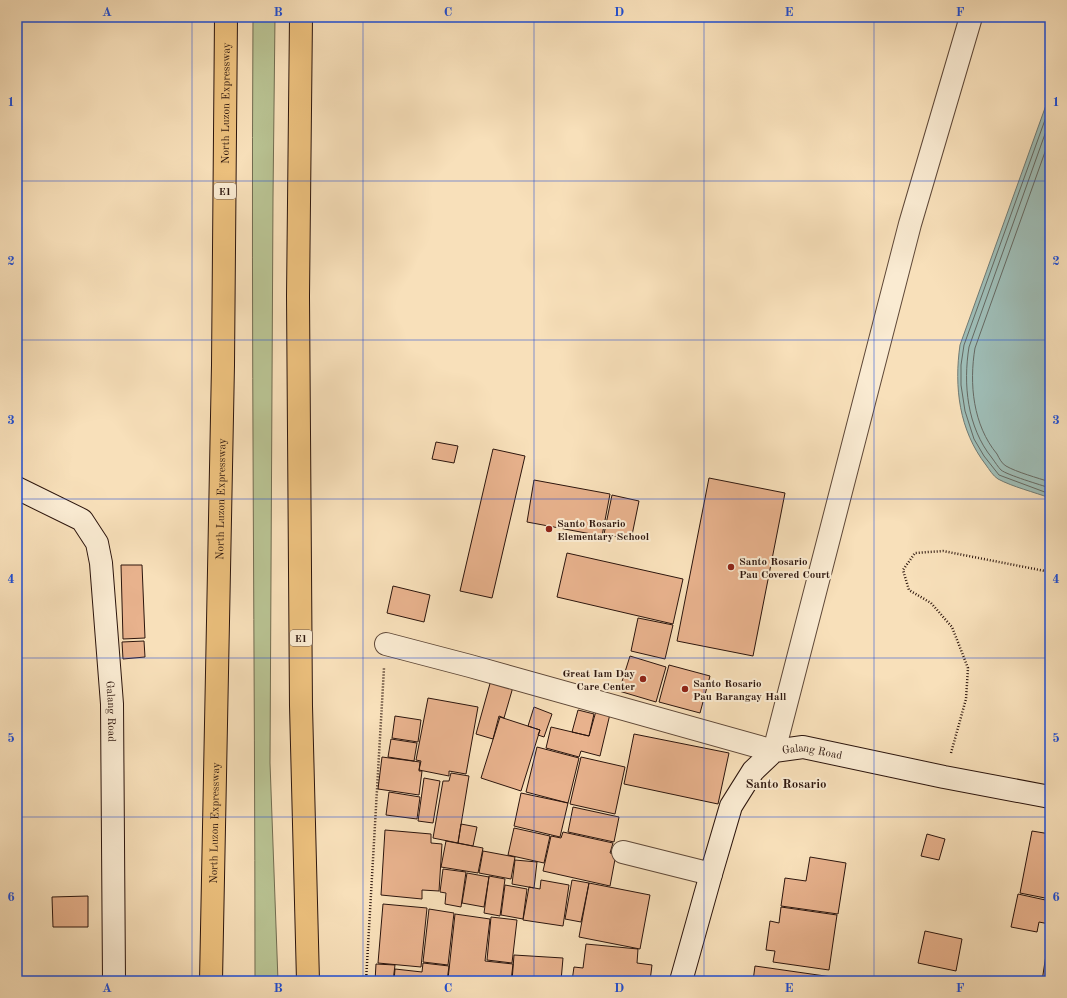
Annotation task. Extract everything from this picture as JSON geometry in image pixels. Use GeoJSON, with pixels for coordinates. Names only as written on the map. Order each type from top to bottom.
{"type":"FeatureCollection","features":[{"type":"Feature","properties":{"kind":"highway","name":"North Luzon Expressway"},"geometry":{"type":"LineString","coordinates":[[211,981],[222,381],[226,17]]}},
{"type":"Feature","properties":{"kind":"highway","name":"E1"},"geometry":{"type":"LineString","coordinates":[[301,17],[298,296],[301,706],[308,981]]}},
{"type":"Feature","properties":{"kind":"street"},"geometry":{"type":"LineString","coordinates":[[386,644],[478,668],[774,751],[910,224],[971,17]]}},
{"type":"Feature","properties":{"kind":"street","name":"Galang Road"},"geometry":{"type":"LineString","coordinates":[[17,488],[82,520],[97,543],[101,563],[112,704],[114,981]]}},
{"type":"Feature","properties":{"kind":"street","name":"Galang Road"},"geometry":{"type":"LineString","coordinates":[[681,981],[731,806],[753,771],[774,751],[803,747],[944,777],[1050,797]]}},
{"type":"Feature","properties":{"kind":"street"},"geometry":{"type":"LineString","coordinates":[[624,852],[711,874]]}},
{"type":"Feature","properties":{"kind":"path"},"geometry":{"type":"LineString","coordinates":[[944,777],[966,700],[968,668],[952,627],[931,603],[909,590],[903,570],[915,553],[943,551],[1050,572]]}},
{"type":"Feature","properties":{"kind":"path"},"geometry":{"type":"LineString","coordinates":[[366,981],[386,644]]}},
{"type":"Feature","properties":{"kind":"green space"},"geometry":{"type":"Polygon","coordinates":[[[253,17],[275,17],[270,763],[278,981],[255,981],[252,258],[253,17]]]}},
{"type":"Feature","properties":{"kind":"water"},"geometry":{"type":"Polygon","coordinates":[[[1050,94],[1050,498],[996,478],[977,452],[964,423],[958,392],[958,361],[960,345],[1050,94]]]}},
{"type":"Feature","properties":{"kind":"building"},"geometry":{"type":"Polygon","coordinates":[[[436,442],[458,446],[454,463],[432,459],[436,442]]]}},
{"type":"Feature","properties":{"kind":"building"},"geometry":{"type":"Polygon","coordinates":[[[493,449],[525,456],[492,598],[460,591],[493,449]]]}},
{"type":"Feature","properties":{"kind":"building","name":"Santo Rosario Pau Covered Court"},"geometry":{"type":"Polygon","coordinates":[[[709,478],[785,493],[753,656],[677,641],[709,478]]]}},
{"type":"Feature","properties":{"kind":"building"},"geometry":{"type":"Polygon","coordinates":[[[534,480],[610,494],[602,536],[527,522],[534,480]]]}},
{"type":"Feature","properties":{"kind":"building"},"geometry":{"type":"Polygon","coordinates":[[[612,495],[639,501],[631,540],[604,534],[612,495]]]}},
{"type":"Feature","properties":{"kind":"building"},"geometry":{"type":"Polygon","coordinates":[[[567,553],[683,579],[673,624],[557,597],[567,553]]]}},
{"type":"Feature","properties":{"kind":"building"},"geometry":{"type":"Polygon","coordinates":[[[121,565],[142,565],[145,638],[123,639],[121,565]]]}},
{"type":"Feature","properties":{"kind":"building"},"geometry":{"type":"Polygon","coordinates":[[[393,586],[430,595],[424,622],[387,613],[393,586]]]}},
{"type":"Feature","properties":{"kind":"building"},"geometry":{"type":"Polygon","coordinates":[[[638,618],[673,625],[665,659],[631,651],[638,618]]]}},
{"type":"Feature","properties":{"kind":"building"},"geometry":{"type":"Polygon","coordinates":[[[144,641],[145,657],[123,659],[122,642],[144,641]]]}},
{"type":"Feature","properties":{"kind":"building","name":"Great Iam Day Care Center"},"geometry":{"type":"Polygon","coordinates":[[[630,656],[666,667],[656,702],[619,691],[630,656]]]}},
{"type":"Feature","properties":{"kind":"building","name":"Santo Rosario Pau Barangay Hall"},"geometry":{"type":"Polygon","coordinates":[[[669,665],[710,676],[700,713],[659,702],[669,665]]]}},
{"type":"Feature","properties":{"kind":"building"},"geometry":{"type":"Polygon","coordinates":[[[491,680],[513,687],[504,718],[499,716],[493,739],[476,734],[491,680]]]}},
{"type":"Feature","properties":{"kind":"building"},"geometry":{"type":"Polygon","coordinates":[[[428,698],[478,707],[466,774],[449,771],[449,776],[419,770],[421,761],[416,760],[428,698]]]}},
{"type":"Feature","properties":{"kind":"building"},"geometry":{"type":"Polygon","coordinates":[[[534,707],[552,714],[544,737],[538,735],[540,730],[528,726],[534,707]]]}},
{"type":"Feature","properties":{"kind":"building"},"geometry":{"type":"Polygon","coordinates":[[[578,710],[594,714],[589,736],[572,732],[578,710]]]}},
{"type":"Feature","properties":{"kind":"building"},"geometry":{"type":"Polygon","coordinates":[[[596,711],[610,714],[600,756],[581,751],[579,757],[546,748],[551,727],[589,736],[596,711]]]}},
{"type":"Feature","properties":{"kind":"building"},"geometry":{"type":"Polygon","coordinates":[[[395,716],[421,720],[418,742],[392,738],[395,716]]]}},
{"type":"Feature","properties":{"kind":"building"},"geometry":{"type":"Polygon","coordinates":[[[500,717],[540,730],[521,791],[481,778],[500,717]]]}},
{"type":"Feature","properties":{"kind":"building"},"geometry":{"type":"Polygon","coordinates":[[[634,734],[729,753],[718,804],[624,784],[634,734]]]}},
{"type":"Feature","properties":{"kind":"building"},"geometry":{"type":"Polygon","coordinates":[[[391,739],[417,743],[414,761],[388,757],[391,739]]]}},
{"type":"Feature","properties":{"kind":"building"},"geometry":{"type":"Polygon","coordinates":[[[537,747],[579,758],[568,803],[526,792],[537,747]]]}},
{"type":"Feature","properties":{"kind":"building"},"geometry":{"type":"Polygon","coordinates":[[[382,757],[420,762],[419,771],[422,771],[419,795],[378,789],[382,757]]]}},
{"type":"Feature","properties":{"kind":"building"},"geometry":{"type":"Polygon","coordinates":[[[581,757],[625,767],[615,814],[570,804],[581,757]]]}},
{"type":"Feature","properties":{"kind":"building"},"geometry":{"type":"Polygon","coordinates":[[[451,773],[469,776],[458,843],[433,838],[443,781],[449,781],[451,773]]]}},
{"type":"Feature","properties":{"kind":"building"},"geometry":{"type":"Polygon","coordinates":[[[424,778],[440,781],[433,823],[418,821],[424,778]]]}},
{"type":"Feature","properties":{"kind":"building"},"geometry":{"type":"Polygon","coordinates":[[[389,792],[420,797],[417,819],[386,815],[389,792]]]}},
{"type":"Feature","properties":{"kind":"building"},"geometry":{"type":"Polygon","coordinates":[[[521,793],[568,803],[560,837],[514,826],[521,793]]]}},
{"type":"Feature","properties":{"kind":"building"},"geometry":{"type":"Polygon","coordinates":[[[573,807],[619,817],[614,842],[568,832],[573,807]]]}},
{"type":"Feature","properties":{"kind":"building"},"geometry":{"type":"Polygon","coordinates":[[[461,824],[477,827],[473,846],[458,843],[461,824]]]}},
{"type":"Feature","properties":{"kind":"building"},"geometry":{"type":"Polygon","coordinates":[[[514,828],[550,836],[544,863],[508,855],[514,828]]]}},
{"type":"Feature","properties":{"kind":"building"},"geometry":{"type":"Polygon","coordinates":[[[385,830],[431,834],[431,843],[442,844],[439,891],[422,890],[422,899],[381,895],[385,830]]]}},
{"type":"Feature","properties":{"kind":"building"},"geometry":{"type":"Polygon","coordinates":[[[1032,831],[1050,834],[1050,899],[1020,893],[1032,831]]]}},
{"type":"Feature","properties":{"kind":"building"},"geometry":{"type":"Polygon","coordinates":[[[563,832],[613,843],[610,853],[616,854],[610,886],[543,871],[551,836],[561,838],[563,832]]]}},
{"type":"Feature","properties":{"kind":"building"},"geometry":{"type":"Polygon","coordinates":[[[927,834],[945,839],[939,860],[921,856],[927,834]]]}},
{"type":"Feature","properties":{"kind":"building"},"geometry":{"type":"Polygon","coordinates":[[[446,841],[483,848],[478,873],[441,867],[446,841]]]}},
{"type":"Feature","properties":{"kind":"building"},"geometry":{"type":"Polygon","coordinates":[[[483,851],[515,857],[511,879],[479,873],[483,851]]]}},
{"type":"Feature","properties":{"kind":"building"},"geometry":{"type":"Polygon","coordinates":[[[810,857],[846,863],[838,914],[781,906],[785,878],[806,881],[810,857]]]}},
{"type":"Feature","properties":{"kind":"building"},"geometry":{"type":"Polygon","coordinates":[[[515,860],[537,862],[534,888],[512,884],[515,860]]]}},
{"type":"Feature","properties":{"kind":"building"},"geometry":{"type":"Polygon","coordinates":[[[443,869],[466,872],[461,907],[445,904],[446,893],[440,892],[443,869]]]}},
{"type":"Feature","properties":{"kind":"building"},"geometry":{"type":"Polygon","coordinates":[[[467,873],[489,877],[484,907],[462,903],[467,873]]]}},
{"type":"Feature","properties":{"kind":"building"},"geometry":{"type":"Polygon","coordinates":[[[489,876],[505,879],[500,916],[484,913],[489,876]]]}},
{"type":"Feature","properties":{"kind":"building"},"geometry":{"type":"Polygon","coordinates":[[[541,880],[569,885],[563,926],[523,920],[529,887],[540,889],[541,880]]]}},
{"type":"Feature","properties":{"kind":"building"},"geometry":{"type":"Polygon","coordinates":[[[572,880],[589,883],[581,922],[565,919],[572,880]]]}},
{"type":"Feature","properties":{"kind":"building"},"geometry":{"type":"Polygon","coordinates":[[[589,883],[650,895],[640,949],[579,937],[589,883]]]}},
{"type":"Feature","properties":{"kind":"building"},"geometry":{"type":"Polygon","coordinates":[[[505,885],[527,889],[523,919],[501,915],[505,885]]]}},
{"type":"Feature","properties":{"kind":"building"},"geometry":{"type":"Polygon","coordinates":[[[1018,894],[1050,901],[1049,924],[1039,922],[1037,932],[1011,927],[1018,894]]]}},
{"type":"Feature","properties":{"kind":"building"},"geometry":{"type":"Polygon","coordinates":[[[88,896],[88,927],[53,927],[52,897],[88,896]]]}},
{"type":"Feature","properties":{"kind":"building"},"geometry":{"type":"Polygon","coordinates":[[[383,904],[427,908],[421,967],[378,963],[383,904]]]}},
{"type":"Feature","properties":{"kind":"building"},"geometry":{"type":"Polygon","coordinates":[[[781,907],[837,915],[829,970],[773,962],[775,951],[766,950],[770,921],[779,923],[781,907]]]}},
{"type":"Feature","properties":{"kind":"building"},"geometry":{"type":"Polygon","coordinates":[[[429,909],[454,913],[448,965],[423,962],[429,909]]]}},
{"type":"Feature","properties":{"kind":"building"},"geometry":{"type":"Polygon","coordinates":[[[455,914],[490,919],[485,961],[513,964],[511,981],[465,981],[448,979],[455,914]]]}},
{"type":"Feature","properties":{"kind":"building"},"geometry":{"type":"Polygon","coordinates":[[[491,917],[517,920],[512,963],[487,960],[491,917]]]}},
{"type":"Feature","properties":{"kind":"building"},"geometry":{"type":"Polygon","coordinates":[[[925,931],[962,939],[956,971],[918,963],[925,931]]]}},
{"type":"Feature","properties":{"kind":"building"},"geometry":{"type":"Polygon","coordinates":[[[1048,942],[1050,942],[1050,981],[1042,981],[1048,942]]]}},
{"type":"Feature","properties":{"kind":"building"},"geometry":{"type":"Polygon","coordinates":[[[586,944],[638,949],[637,963],[652,965],[650,981],[572,981],[574,967],[583,968],[586,944]]]}},
{"type":"Feature","properties":{"kind":"building"},"geometry":{"type":"Polygon","coordinates":[[[514,955],[563,958],[561,981],[512,981],[514,955]]]}},
{"type":"Feature","properties":{"kind":"building"},"geometry":{"type":"Polygon","coordinates":[[[423,963],[449,966],[447,981],[394,981],[395,969],[422,972],[423,963]]]}},
{"type":"Feature","properties":{"kind":"building"},"geometry":{"type":"Polygon","coordinates":[[[376,964],[395,965],[393,981],[375,981],[376,964]]]}},
{"type":"Feature","properties":{"kind":"building"},"geometry":{"type":"Polygon","coordinates":[[[755,966],[832,977],[832,981],[753,981],[755,966]]]}},
{"type":"Feature","properties":{"kind":"place","name":"Santo Rosario Elementary School"},"geometry":{"type":"Point","coordinates":[549,529]}},
{"type":"Feature","properties":{"kind":"place","name":"Santo Rosario Pau Covered Court"},"geometry":{"type":"Point","coordinates":[731,567]}},
{"type":"Feature","properties":{"kind":"place","name":"Great Iam Day Care Center"},"geometry":{"type":"Point","coordinates":[643,679]}},
{"type":"Feature","properties":{"kind":"place","name":"Santo Rosario Pau Barangay Hall"},"geometry":{"type":"Point","coordinates":[685,689]}},
{"type":"Feature","properties":{"kind":"district","name":"Santo Rosario"},"geometry":{"type":"Point","coordinates":[786,783]}}]}
